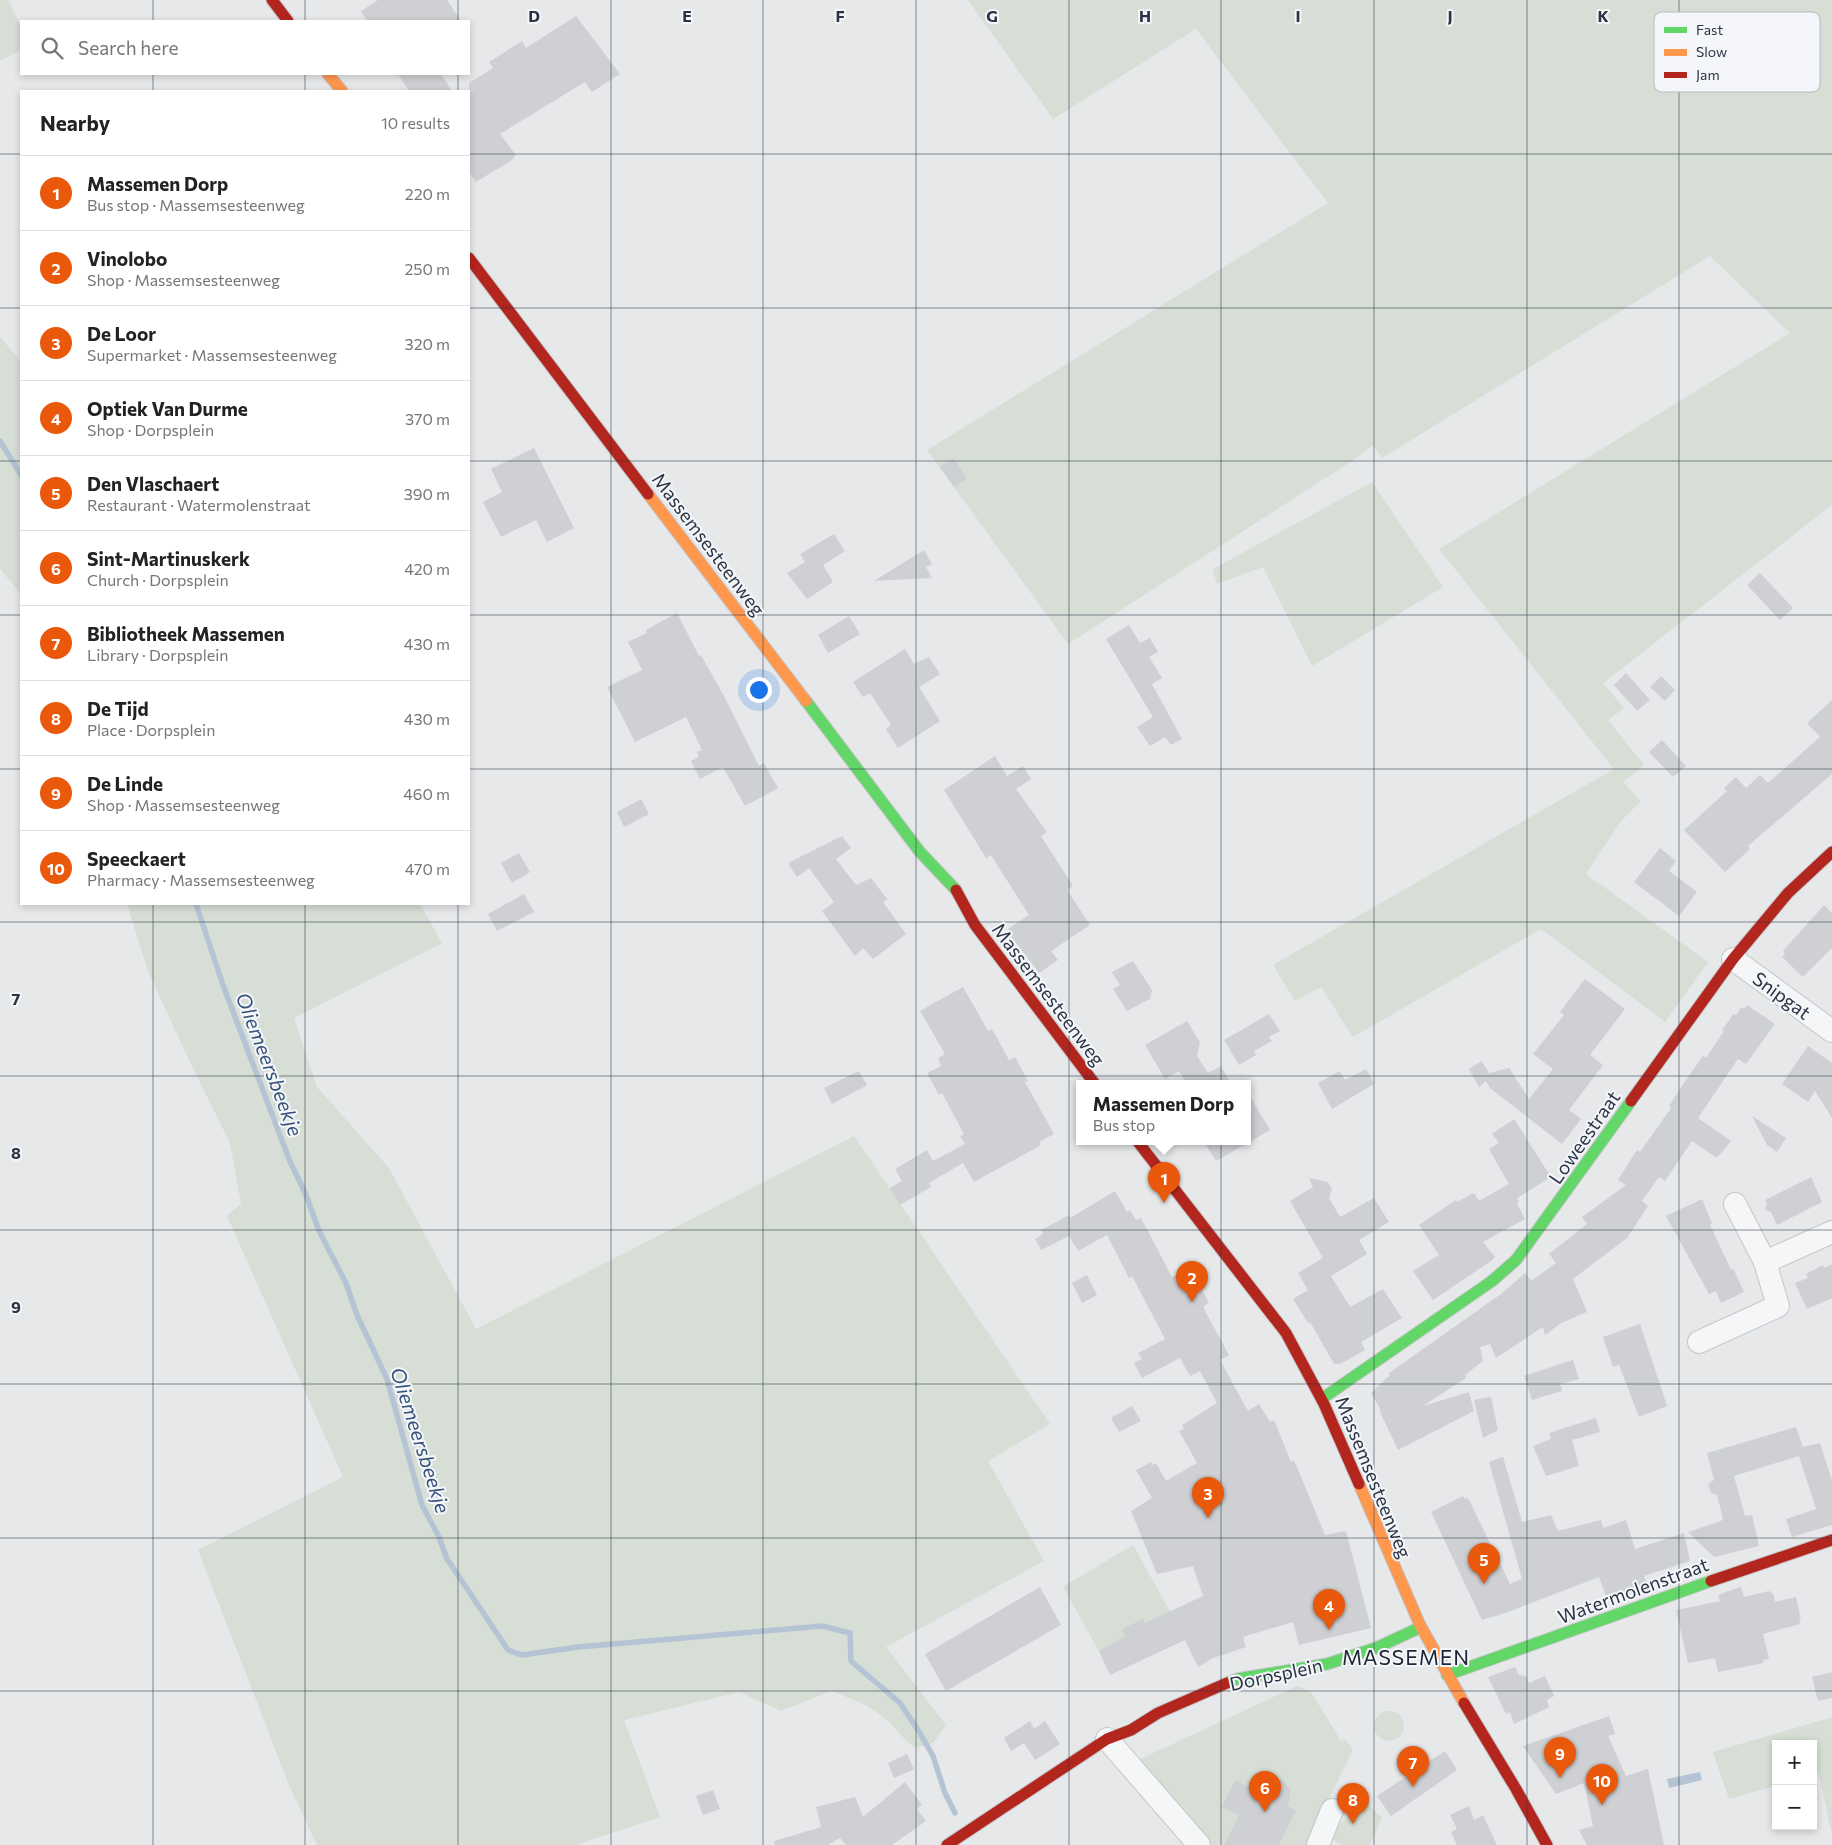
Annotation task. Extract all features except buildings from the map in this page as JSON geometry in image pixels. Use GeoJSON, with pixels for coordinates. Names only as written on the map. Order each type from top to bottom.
{"type":"FeatureCollection","features":[{"type":"Feature","properties":{"kind":"main road"},"geometry":{"type":"LineString","coordinates":[[272,0],[287,20]]}},
{"type":"Feature","properties":{"kind":"main road"},"geometry":{"type":"LineString","coordinates":[[329,75],[341,90]]}},
{"type":"Feature","properties":{"kind":"main road","name":"Massemsesteenweg"},"geometry":{"type":"LineString","coordinates":[[470,259],[920,852],[934,864],[946,879],[970,911],[975,925],[1092,1080]]}},
{"type":"Feature","properties":{"kind":"main road","name":"Massemsesteenweg"},"geometry":{"type":"LineString","coordinates":[[920,852],[924,870],[931,882]]}},
{"type":"Feature","properties":{"kind":"main road","name":"Loweestraat"},"geometry":{"type":"LineString","coordinates":[[1323,1398],[1492,1281],[1516,1260],[1732,959],[1788,893],[1832,852]]}},
{"type":"Feature","properties":{"kind":"main road","name":"Massemsesteenweg"},"geometry":{"type":"LineString","coordinates":[[955,912],[975,925]]}},
{"type":"Feature","properties":{"kind":"main road","name":"Massemsesteenweg"},"geometry":{"type":"LineString","coordinates":[[1140,1145],[1286,1333],[1323,1398],[1385,1552],[1421,1627],[1447,1675],[1527,1806],[1547,1845]]}},
{"type":"Feature","properties":{"kind":"main road","name":"Watermolenstraat"},"geometry":{"type":"LineString","coordinates":[[1447,1675],[1724,1576],[1832,1540]]}},
{"type":"Feature","properties":{"kind":"main road","name":"Dorpsplein"},"geometry":{"type":"LineString","coordinates":[[948,1844],[1041,1785],[1107,1739],[1130,1730],[1158,1714],[1237,1680],[1326,1664],[1376,1648],[1421,1627]]}},
{"type":"Feature","properties":{"kind":"street","name":"Snipgat"},"geometry":{"type":"LineString","coordinates":[[1732,959],[1832,1031]]}},
{"type":"Feature","properties":{"kind":"street"},"geometry":{"type":"LineString","coordinates":[[1699,1342],[1778,1306],[1765,1262],[1735,1204]]}},
{"type":"Feature","properties":{"kind":"street"},"geometry":{"type":"LineString","coordinates":[[1765,1262],[1832,1232]]}},
{"type":"Feature","properties":{"kind":"street"},"geometry":{"type":"LineString","coordinates":[[1107,1739],[1199,1845]]}},
{"type":"Feature","properties":{"kind":"street"},"geometry":{"type":"LineString","coordinates":[[1318,1845],[1332,1810]]}},
{"type":"Feature","properties":{"kind":"shaded area"},"geometry":{"type":"Polygon","coordinates":[[[0,0],[8,0],[20,24],[20,51],[0,61],[0,0]]]}},
{"type":"Feature","properties":{"kind":"shaded area"},"geometry":{"type":"Polygon","coordinates":[[[968,0],[1832,0],[1832,505],[1603,683],[1624,708],[1608,720],[1644,765],[1623,782],[1641,801],[1621,821],[1586,874],[1708,962],[1665,1022],[1541,929],[1353,1037],[1321,987],[1295,1001],[1273,965],[1614,769],[1439,549],[1790,333],[1710,256],[1382,458],[1373,445],[1355,459],[1068,644],[927,450],[1328,203],[1196,29],[1053,119],[968,0]]]}},
{"type":"Feature","properties":{"kind":"shaded area"},"geometry":{"type":"Polygon","coordinates":[[[0,337],[20,361],[20,593],[0,569],[0,337]]]}},
{"type":"Feature","properties":{"kind":"shaded area"},"geometry":{"type":"Polygon","coordinates":[[[1372,482],[1443,587],[1312,666],[1263,567],[1217,584],[1213,569],[1372,482]]]}},
{"type":"Feature","properties":{"kind":"shaded area"},"geometry":{"type":"Polygon","coordinates":[[[127,905],[421,905],[442,943],[294,1018],[317,1087],[389,1168],[476,1329],[854,1136],[1050,1424],[988,1461],[1044,1561],[886,1647],[946,1725],[933,1743],[916,1748],[875,1711],[831,1691],[781,1711],[739,1692],[624,1720],[660,1817],[575,1845],[317,1845],[289,1785],[198,1550],[343,1477],[227,1216],[241,1204],[230,1143],[148,971],[127,905]]]}},
{"type":"Feature","properties":{"kind":"shaded area"},"geometry":{"type":"Polygon","coordinates":[[[1133,1545],[1172,1615],[1099,1651],[1063,1587],[1133,1545]]]}},
{"type":"Feature","properties":{"kind":"shaded area"},"geometry":{"type":"Polygon","coordinates":[[[1297,1686],[1311,1692],[1341,1741],[1345,1739],[1353,1750],[1306,1845],[1279,1845],[1296,1810],[1284,1804],[1290,1795],[1288,1785],[1276,1780],[1264,1793],[1235,1781],[1231,1788],[1239,1815],[1224,1845],[1213,1845],[1193,1833],[1134,1762],[1297,1686]]]}},
{"type":"Feature","properties":{"kind":"shaded area"},"geometry":{"type":"Polygon","coordinates":[[[1389,1711],[1395,1712],[1403,1720],[1403,1732],[1395,1740],[1389,1741],[1383,1740],[1375,1732],[1374,1726],[1375,1720],[1383,1712],[1389,1711]]]}},
{"type":"Feature","properties":{"kind":"shaded area"},"geometry":{"type":"Polygon","coordinates":[[[1832,1717],[1832,1835],[1819,1774],[1817,1774],[1817,1740],[1772,1740],[1772,1787],[1729,1799],[1713,1752],[1832,1717]]]}},
{"type":"Feature","properties":{"kind":"shaded area"},"geometry":{"type":"Polygon","coordinates":[[[1366,1802],[1382,1818],[1370,1845],[1342,1845],[1332,1839],[1340,1823],[1366,1802]]]}},
{"type":"Feature","properties":{"kind":"water"},"geometry":{"type":"Polygon","coordinates":[[[1700,1772],[1702,1780],[1669,1788],[1667,1779],[1700,1772]]]}},
{"type":"Feature","properties":{"kind":"waterway","name":"Oliemeersbeekje"},"geometry":{"type":"LineString","coordinates":[[0,441],[20,473]]}},
{"type":"Feature","properties":{"kind":"waterway","name":"Oliemeersbeekje"},"geometry":{"type":"LineString","coordinates":[[196,905],[223,985],[289,1159],[306,1195],[319,1231],[346,1283],[357,1315],[387,1379],[422,1505],[439,1537],[447,1559],[508,1650],[522,1655],[578,1647],[822,1626],[850,1633],[851,1661],[900,1703],[933,1756],[945,1793],[955,1813]]}},
{"type":"Feature","properties":{"kind":"traffic: fast"},"geometry":{"type":"LineString","coordinates":[[806,701],[920,852],[956,890]]}},
{"type":"Feature","properties":{"kind":"traffic: fast"},"geometry":{"type":"LineString","coordinates":[[1323,1398],[1492,1281],[1516,1260],[1631,1101]]}},
{"type":"Feature","properties":{"kind":"traffic: fast"},"geometry":{"type":"LineString","coordinates":[[1447,1675],[1711,1581]]}},
{"type":"Feature","properties":{"kind":"traffic: fast"},"geometry":{"type":"LineString","coordinates":[[1227,1683],[1237,1679],[1327,1664],[1376,1648],[1421,1627]]}},
{"type":"Feature","properties":{"kind":"traffic: slow"},"geometry":{"type":"LineString","coordinates":[[329,75],[341,90]]}},
{"type":"Feature","properties":{"kind":"traffic: slow"},"geometry":{"type":"LineString","coordinates":[[648,494],[806,701]]}},
{"type":"Feature","properties":{"kind":"traffic: slow"},"geometry":{"type":"LineString","coordinates":[[1359,1484],[1420,1625],[1464,1703]]}},
{"type":"Feature","properties":{"kind":"traffic: jam"},"geometry":{"type":"LineString","coordinates":[[272,0],[287,20]]}},
{"type":"Feature","properties":{"kind":"traffic: jam"},"geometry":{"type":"LineString","coordinates":[[470,259],[648,494]]}},
{"type":"Feature","properties":{"kind":"traffic: jam"},"geometry":{"type":"LineString","coordinates":[[1631,1101],[1733,959],[1788,893],[1832,852]]}},
{"type":"Feature","properties":{"kind":"traffic: jam"},"geometry":{"type":"LineString","coordinates":[[956,890],[975,925],[1092,1080]]}},
{"type":"Feature","properties":{"kind":"traffic: jam"},"geometry":{"type":"LineString","coordinates":[[1140,1145],[1286,1333],[1324,1404],[1359,1484]]}},
{"type":"Feature","properties":{"kind":"traffic: jam"},"geometry":{"type":"LineString","coordinates":[[1711,1581],[1832,1540]]}},
{"type":"Feature","properties":{"kind":"traffic: jam"},"geometry":{"type":"LineString","coordinates":[[947,1845],[1107,1739],[1131,1730],[1158,1713],[1227,1683]]}},
{"type":"Feature","properties":{"kind":"traffic: jam"},"geometry":{"type":"LineString","coordinates":[[1464,1703],[1547,1845]]}},
{"type":"Feature","properties":{"kind":"place","name":"Massemen Dorp"},"geometry":{"type":"Point","coordinates":[1164,1203]}},
{"type":"Feature","properties":{"kind":"place","name":"Vinolobo"},"geometry":{"type":"Point","coordinates":[1192,1302]}},
{"type":"Feature","properties":{"kind":"place","name":"De Loor"},"geometry":{"type":"Point","coordinates":[1208,1518]}},
{"type":"Feature","properties":{"kind":"place","name":"Den Vlaschaert"},"geometry":{"type":"Point","coordinates":[1484,1584]}},
{"type":"Feature","properties":{"kind":"place","name":"Optiek Van Durme"},"geometry":{"type":"Point","coordinates":[1329,1630]}},
{"type":"Feature","properties":{"kind":"place","name":"De Linde"},"geometry":{"type":"Point","coordinates":[1560,1778]}},
{"type":"Feature","properties":{"kind":"place","name":"Bibliotheek Massemen"},"geometry":{"type":"Point","coordinates":[1413,1787]}},
{"type":"Feature","properties":{"kind":"place","name":"Speeckaert"},"geometry":{"type":"Point","coordinates":[1602,1805]}},
{"type":"Feature","properties":{"kind":"place","name":"Sint-Martinuskerk"},"geometry":{"type":"Point","coordinates":[1265,1812]}},
{"type":"Feature","properties":{"kind":"place","name":"De Tijd"},"geometry":{"type":"Point","coordinates":[1353,1824]}},
{"type":"Feature","properties":{"kind":"district","name":"MASSEMEN"},"geometry":{"type":"Point","coordinates":[1406,1656]}}]}
